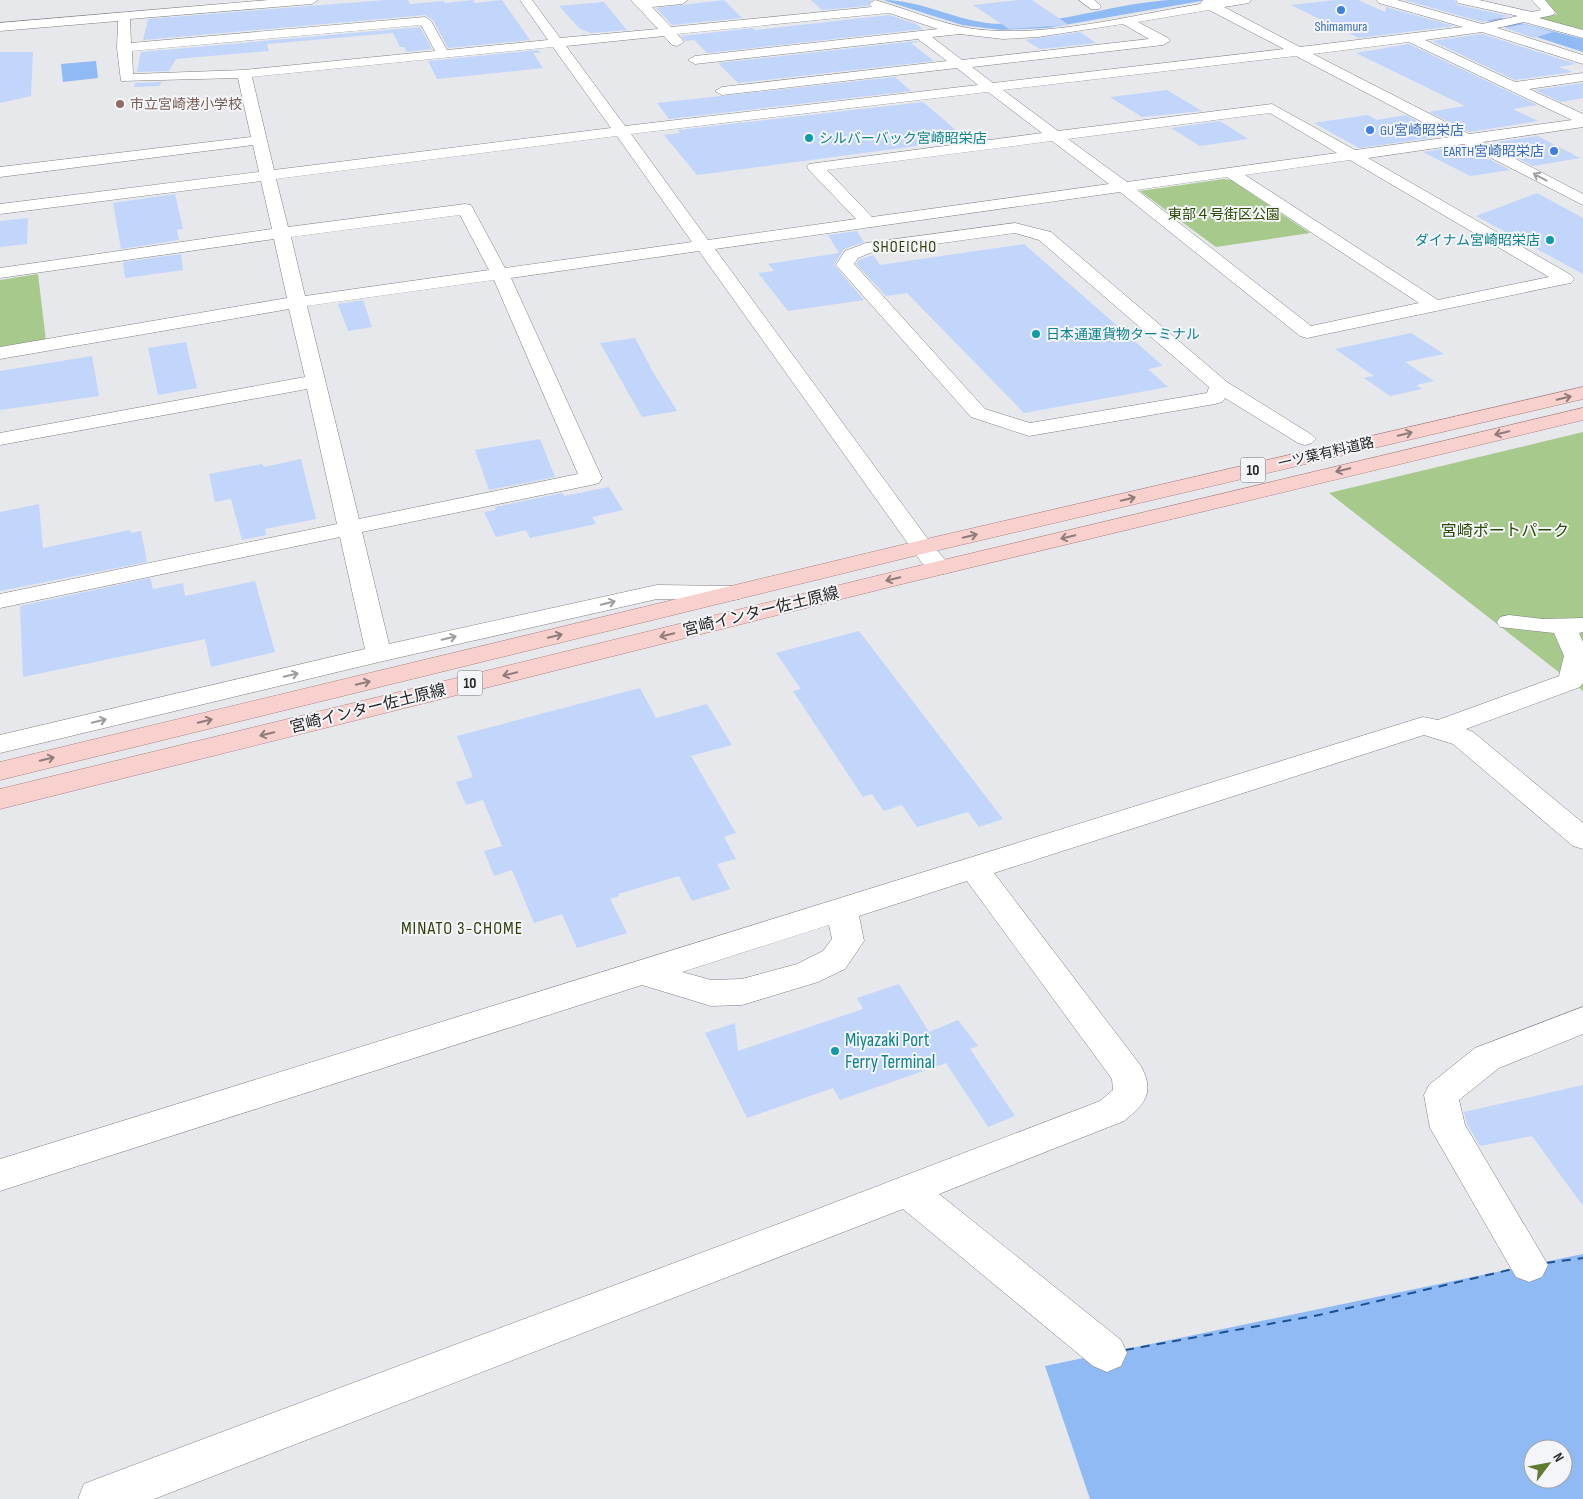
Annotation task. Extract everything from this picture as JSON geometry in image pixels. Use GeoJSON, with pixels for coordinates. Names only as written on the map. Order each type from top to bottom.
{"type":"FeatureCollection","features":[{"type":"Feature","properties":{"kind":"main road"},"geometry":{"type":"LineString","coordinates":[[1017,525],[1073,493],[1583,376]]}},
{"type":"Feature","properties":{"kind":"main road","name":"一ツ葉有料道路"},"geometry":{"type":"LineString","coordinates":[[922,547],[1583,393]]}},
{"type":"Feature","properties":{"kind":"main road","name":"一ツ葉有料道路"},"geometry":{"type":"LineString","coordinates":[[940,568],[1583,414]]}},
{"type":"Feature","properties":{"kind":"main road","name":"宮崎インター佐土原線"},"geometry":{"type":"LineString","coordinates":[[0,771],[922,547]]}},
{"type":"Feature","properties":{"kind":"main road","name":"宮崎インター佐土原線"},"geometry":{"type":"LineString","coordinates":[[0,799],[940,568]]}},
{"type":"Feature","properties":{"kind":"street"},"geometry":{"type":"LineString","coordinates":[[0,27],[124,16],[221,4],[312,0]]}},
{"type":"Feature","properties":{"kind":"street"},"geometry":{"type":"LineString","coordinates":[[526,0],[922,547],[940,568]]}},
{"type":"Feature","properties":{"kind":"street"},"geometry":{"type":"LineString","coordinates":[[639,2],[682,0]]}},
{"type":"Feature","properties":{"kind":"street"},"geometry":{"type":"LineString","coordinates":[[864,0],[962,30],[984,34],[1025,35],[1062,31],[1214,2],[1244,0]]}},
{"type":"Feature","properties":{"kind":"street"},"geometry":{"type":"LineString","coordinates":[[1383,0],[1487,26],[1583,60]]}},
{"type":"Feature","properties":{"kind":"street"},"geometry":{"type":"LineString","coordinates":[[1462,0],[1583,34]]}},
{"type":"Feature","properties":{"kind":"street"},"geometry":{"type":"LineString","coordinates":[[0,209],[744,116],[1411,38],[1487,26],[1549,12],[1538,0]]}},
{"type":"Feature","properties":{"kind":"street"},"geometry":{"type":"LineString","coordinates":[[639,2],[645,6],[666,32],[695,60],[744,116]]}},
{"type":"Feature","properties":{"kind":"street"},"geometry":{"type":"LineString","coordinates":[[1214,2],[1314,49],[1583,186]]}},
{"type":"Feature","properties":{"kind":"street"},"geometry":{"type":"LineString","coordinates":[[1214,2],[1298,51],[1583,200]]}},
{"type":"Feature","properties":{"kind":"street"},"geometry":{"type":"LineString","coordinates":[[1073,10],[1095,4]]}},
{"type":"Feature","properties":{"kind":"street"},"geometry":{"type":"LineString","coordinates":[[124,16],[126,78],[244,74],[891,9]]}},
{"type":"Feature","properties":{"kind":"street"},"geometry":{"type":"LineString","coordinates":[[1125,20],[1200,63]]}},
{"type":"Feature","properties":{"kind":"street"},"geometry":{"type":"LineString","coordinates":[[124,48],[425,21],[443,54]]}},
{"type":"Feature","properties":{"kind":"street"},"geometry":{"type":"LineString","coordinates":[[695,60],[962,30]]}},
{"type":"Feature","properties":{"kind":"street"},"geometry":{"type":"LineString","coordinates":[[868,222],[815,167],[1054,136],[1272,108],[1565,279],[1307,332],[1123,187],[1054,136],[958,64],[921,35]]}},
{"type":"Feature","properties":{"kind":"street"},"geometry":{"type":"LineString","coordinates":[[1411,38],[1583,121]]}},
{"type":"Feature","properties":{"kind":"street"},"geometry":{"type":"LineString","coordinates":[[722,92],[1162,41]]}},
{"type":"Feature","properties":{"kind":"street"},"geometry":{"type":"LineString","coordinates":[[244,74],[379,654]]}},
{"type":"Feature","properties":{"kind":"street"},"geometry":{"type":"LineString","coordinates":[[1513,87],[1583,77]]}},
{"type":"Feature","properties":{"kind":"street"},"geometry":{"type":"LineString","coordinates":[[0,353],[298,302],[1468,140],[1583,121]]}},
{"type":"Feature","properties":{"kind":"street"},"geometry":{"type":"LineString","coordinates":[[0,172],[260,140]]}},
{"type":"Feature","properties":{"kind":"street"},"geometry":{"type":"LineString","coordinates":[[1230,172],[1434,305]]}},
{"type":"Feature","properties":{"kind":"street"},"geometry":{"type":"LineString","coordinates":[[0,274],[282,232],[465,209],[500,274],[591,478],[0,602]]}},
{"type":"Feature","properties":{"kind":"street"},"geometry":{"type":"LineString","coordinates":[[1220,386],[1215,398],[1029,430],[978,414],[845,265],[851,255],[866,248],[1015,228],[1032,231],[1045,236],[1220,386],[1305,439]]}},
{"type":"Feature","properties":{"kind":"street"},"geometry":{"type":"LineString","coordinates":[[0,439],[316,381]]}},
{"type":"Feature","properties":{"kind":"street"},"geometry":{"type":"LineString","coordinates":[[0,744],[379,654],[657,592],[734,592]]}},
{"type":"Feature","properties":{"kind":"street"},"geometry":{"type":"LineString","coordinates":[[1440,729],[1571,682],[1577,656],[1573,626],[1509,622]]}},
{"type":"Feature","properties":{"kind":"street"},"geometry":{"type":"LineString","coordinates":[[0,1175],[1423,726],[1440,729],[1463,738],[1583,839]]}},
{"type":"Feature","properties":{"kind":"street"},"geometry":{"type":"LineString","coordinates":[[99,1499],[908,1191],[1112,1111],[1130,1096],[1129,1076],[974,868]]}},
{"type":"Feature","properties":{"kind":"street"},"geometry":{"type":"LineString","coordinates":[[643,973],[711,993],[742,992],[807,973],[834,960],[848,940],[842,910]]}},
{"type":"Feature","properties":{"kind":"street"},"geometry":{"type":"LineString","coordinates":[[1529,1265],[1448,1128],[1441,1095],[1487,1058],[1583,1020]]}},
{"type":"Feature","properties":{"kind":"street"},"geometry":{"type":"LineString","coordinates":[[908,1191],[1107,1353]]}},
{"type":"Feature","properties":{"kind":"green space"},"geometry":{"type":"Polygon","coordinates":[[[1545,0],[1583,0],[1583,32],[1536,19],[1557,14],[1545,0]]]}},
{"type":"Feature","properties":{"kind":"green space","name":"東部４号街区公園"},"geometry":{"type":"Polygon","coordinates":[[[1224,179],[1231,180],[1310,233],[1216,247],[1140,191],[1224,179]]]}},
{"type":"Feature","properties":{"kind":"green space"},"geometry":{"type":"Polygon","coordinates":[[[38,274],[46,341],[0,348],[0,280],[38,274]]]}},
{"type":"Feature","properties":{"kind":"green space","name":"宮崎ポートパーク"},"geometry":{"type":"Polygon","coordinates":[[[1583,432],[1583,691],[1329,493],[1583,432]]]}},
{"type":"Feature","properties":{"kind":"water"},"geometry":{"type":"Polygon","coordinates":[[[883,0],[913,4],[972,20],[1002,24],[1044,21],[1148,2],[1207,0],[1047,28],[1001,30],[962,25],[883,0]]]}},
{"type":"Feature","properties":{"kind":"water"},"geometry":{"type":"Polygon","coordinates":[[[1498,17],[1583,39],[1583,52],[1484,20],[1498,17]]]}},
{"type":"Feature","properties":{"kind":"water"},"geometry":{"type":"Polygon","coordinates":[[[96,61],[98,78],[63,82],[61,64],[96,61]]]}},
{"type":"Feature","properties":{"kind":"water"},"geometry":{"type":"Polygon","coordinates":[[[1583,1254],[1583,1499],[1090,1499],[1045,1366],[1583,1254]]]}},
{"type":"Feature","properties":{"kind":"building"},"geometry":{"type":"Polygon","coordinates":[[[385,0],[408,0],[410,4],[473,0],[475,3],[502,0],[530,40],[448,48],[433,20],[425,15],[143,40],[148,19],[385,0]]]}},
{"type":"Feature","properties":{"kind":"building"},"geometry":{"type":"Polygon","coordinates":[[[724,0],[742,18],[672,25],[656,8],[724,0]]]}},
{"type":"Feature","properties":{"kind":"building"},"geometry":{"type":"Polygon","coordinates":[[[811,0],[872,0],[868,6],[822,10],[811,0]]]}},
{"type":"Feature","properties":{"kind":"building"},"geometry":{"type":"Polygon","coordinates":[[[1032,0],[1069,25],[1009,29],[973,5],[1032,0]]]}},
{"type":"Feature","properties":{"kind":"building"},"geometry":{"type":"Polygon","coordinates":[[[1336,0],[1358,0],[1385,12],[1386,7],[1454,26],[1359,38],[1291,5],[1336,0]]]}},
{"type":"Feature","properties":{"kind":"building"},"geometry":{"type":"Polygon","coordinates":[[[1404,0],[1454,0],[1458,5],[1509,16],[1482,22],[1404,0]]]}},
{"type":"Feature","properties":{"kind":"building"},"geometry":{"type":"Polygon","coordinates":[[[604,2],[627,30],[591,33],[580,29],[559,6],[604,2]]]}},
{"type":"Feature","properties":{"kind":"building"},"geometry":{"type":"Polygon","coordinates":[[[889,15],[916,24],[923,29],[707,53],[694,40],[685,41],[681,36],[753,28],[755,30],[889,15]]]}},
{"type":"Feature","properties":{"kind":"building"},"geometry":{"type":"Polygon","coordinates":[[[1524,24],[1553,32],[1534,38],[1504,28],[1524,24]]]}},
{"type":"Feature","properties":{"kind":"building"},"geometry":{"type":"Polygon","coordinates":[[[420,27],[432,49],[407,52],[404,47],[400,47],[393,33],[267,44],[269,51],[176,59],[169,71],[137,72],[141,52],[420,27]]]}},
{"type":"Feature","properties":{"kind":"building"},"geometry":{"type":"Polygon","coordinates":[[[1080,32],[1096,43],[1040,49],[1025,40],[1080,32]]]}},
{"type":"Feature","properties":{"kind":"building"},"geometry":{"type":"Polygon","coordinates":[[[1482,34],[1576,64],[1559,67],[1573,72],[1515,80],[1432,41],[1482,34]]]}},
{"type":"Feature","properties":{"kind":"building"},"geometry":{"type":"Polygon","coordinates":[[[917,41],[911,43],[934,61],[738,83],[718,63],[917,41]]]}},
{"type":"Feature","properties":{"kind":"building"},"geometry":{"type":"Polygon","coordinates":[[[1409,44],[1537,105],[1513,109],[1538,121],[1469,132],[1429,112],[1465,106],[1356,53],[1409,44]]]}},
{"type":"Feature","properties":{"kind":"building"},"geometry":{"type":"Polygon","coordinates":[[[538,50],[540,53],[533,53],[543,68],[437,79],[428,61],[538,50]]]}},
{"type":"Feature","properties":{"kind":"building"},"geometry":{"type":"Polygon","coordinates":[[[0,52],[33,52],[31,96],[0,103],[0,52]]]}},
{"type":"Feature","properties":{"kind":"building"},"geometry":{"type":"Polygon","coordinates":[[[895,77],[911,91],[669,119],[657,103],[895,77]]]}},
{"type":"Feature","properties":{"kind":"building"},"geometry":{"type":"Polygon","coordinates":[[[162,82],[159,86],[134,87],[135,83],[162,82]]]}},
{"type":"Feature","properties":{"kind":"building"},"geometry":{"type":"Polygon","coordinates":[[[1583,83],[1583,98],[1561,102],[1535,90],[1583,83]]]}},
{"type":"Feature","properties":{"kind":"building"},"geometry":{"type":"Polygon","coordinates":[[[1167,90],[1202,111],[1142,117],[1110,97],[1167,90]]]}},
{"type":"Feature","properties":{"kind":"building","name":"シルバーバック宮崎昭栄店"},"geometry":{"type":"Polygon","coordinates":[[[923,102],[964,137],[951,139],[954,141],[697,175],[664,135],[680,133],[678,130],[923,102]]]}},
{"type":"Feature","properties":{"kind":"building","name":"GU宮崎昭栄店"},"geometry":{"type":"Polygon","coordinates":[[[1368,115],[1377,120],[1406,115],[1445,136],[1359,148],[1314,123],[1368,115]]]}},
{"type":"Feature","properties":{"kind":"building"},"geometry":{"type":"Polygon","coordinates":[[[1220,121],[1248,139],[1200,146],[1171,128],[1220,121]]]}},
{"type":"Feature","properties":{"kind":"building"},"geometry":{"type":"Polygon","coordinates":[[[1538,136],[1580,158],[1533,166],[1489,143],[1538,136]]]}},
{"type":"Feature","properties":{"kind":"building"},"geometry":{"type":"Polygon","coordinates":[[[1464,146],[1510,170],[1470,176],[1423,152],[1464,146]]]}},
{"type":"Feature","properties":{"kind":"building","name":"ダイナム宮崎昭栄店"},"geometry":{"type":"Polygon","coordinates":[[[1537,193],[1583,218],[1583,274],[1476,216],[1537,193]]]}},
{"type":"Feature","properties":{"kind":"building"},"geometry":{"type":"Polygon","coordinates":[[[175,194],[183,229],[177,230],[179,240],[121,249],[113,203],[175,194]]]}},
{"type":"Feature","properties":{"kind":"building"},"geometry":{"type":"Polygon","coordinates":[[[28,218],[27,244],[0,247],[0,221],[28,218]]]}},
{"type":"Feature","properties":{"kind":"building"},"geometry":{"type":"Polygon","coordinates":[[[857,231],[864,242],[844,249],[834,265],[864,300],[788,311],[758,273],[774,271],[768,264],[839,253],[828,235],[857,231]]]}},
{"type":"Feature","properties":{"kind":"building","name":"日本通運貨物ターミナル"},"geometry":{"type":"Polygon","coordinates":[[[1024,244],[1163,366],[1148,369],[1168,387],[1024,413],[907,293],[886,296],[856,264],[859,260],[873,255],[880,265],[1024,244]]]}},
{"type":"Feature","properties":{"kind":"building"},"geometry":{"type":"Polygon","coordinates":[[[181,254],[183,270],[125,278],[123,262],[181,254]]]}},
{"type":"Feature","properties":{"kind":"building"},"geometry":{"type":"Polygon","coordinates":[[[363,300],[372,327],[348,331],[338,304],[363,300]]]}},
{"type":"Feature","properties":{"kind":"building"},"geometry":{"type":"Polygon","coordinates":[[[1411,333],[1444,354],[1405,362],[1434,381],[1416,385],[1422,389],[1390,396],[1364,378],[1374,376],[1335,349],[1411,333]]]}},
{"type":"Feature","properties":{"kind":"building"},"geometry":{"type":"Polygon","coordinates":[[[635,338],[677,411],[642,417],[600,343],[635,338]]]}},
{"type":"Feature","properties":{"kind":"building"},"geometry":{"type":"Polygon","coordinates":[[[186,342],[197,388],[158,395],[148,348],[186,342]]]}},
{"type":"Feature","properties":{"kind":"building"},"geometry":{"type":"Polygon","coordinates":[[[92,356],[99,396],[0,410],[0,371],[92,356]]]}},
{"type":"Feature","properties":{"kind":"building"},"geometry":{"type":"Polygon","coordinates":[[[540,439],[555,477],[489,490],[475,450],[540,439]]]}},
{"type":"Feature","properties":{"kind":"building"},"geometry":{"type":"Polygon","coordinates":[[[301,459],[316,519],[265,529],[266,535],[242,540],[231,499],[215,502],[209,474],[262,464],[264,467],[301,459]]]}},
{"type":"Feature","properties":{"kind":"building"},"geometry":{"type":"Polygon","coordinates":[[[609,487],[623,510],[592,517],[596,524],[530,538],[526,530],[496,537],[484,512],[496,510],[495,507],[562,493],[564,496],[609,487]]]}},
{"type":"Feature","properties":{"kind":"building"},"geometry":{"type":"Polygon","coordinates":[[[39,504],[43,548],[130,530],[131,533],[141,531],[147,562],[0,591],[0,512],[39,504]]]}},
{"type":"Feature","properties":{"kind":"building"},"geometry":{"type":"Polygon","coordinates":[[[150,578],[153,589],[183,583],[185,596],[255,581],[275,652],[211,667],[205,639],[23,677],[20,606],[150,578]]]}},
{"type":"Feature","properties":{"kind":"building"},"geometry":{"type":"Polygon","coordinates":[[[859,631],[1003,819],[979,827],[968,812],[917,827],[902,805],[884,811],[872,794],[863,797],[793,691],[801,689],[776,653],[859,631]]]}},
{"type":"Feature","properties":{"kind":"building"},"geometry":{"type":"Polygon","coordinates":[[[640,688],[656,718],[707,704],[732,745],[691,756],[736,833],[724,837],[736,859],[717,864],[730,889],[692,901],[679,876],[618,894],[619,896],[610,899],[627,933],[577,948],[562,914],[534,923],[512,870],[494,876],[484,851],[502,846],[483,800],[466,805],[456,782],[473,777],[457,736],[640,688]]]}},
{"type":"Feature","properties":{"kind":"building","name":"Miyazaki Port Ferry Terminal"},"geometry":{"type":"Polygon","coordinates":[[[899,984],[929,1032],[958,1020],[978,1046],[970,1049],[1015,1116],[988,1127],[946,1063],[840,1100],[833,1088],[747,1118],[705,1033],[735,1023],[738,1051],[863,1009],[857,998],[899,984]]]}},
{"type":"Feature","properties":{"kind":"building"},"geometry":{"type":"Polygon","coordinates":[[[1583,1085],[1583,1206],[1532,1136],[1480,1146],[1467,1124],[1464,1112],[1583,1085]]]}},
{"type":"Feature","properties":{"kind":"ferry route"},"geometry":{"type":"LineString","coordinates":[[1546,1263],[1583,1258]]}},
{"type":"Feature","properties":{"kind":"ferry route"},"geometry":{"type":"LineString","coordinates":[[1125,1350],[1319,1315],[1513,1269]]}},
{"type":"Feature","properties":{"kind":"place","name":"Shimamura"},"geometry":{"type":"Point","coordinates":[1341,10]}},
{"type":"Feature","properties":{"kind":"place","name":"市立宮崎港小学校"},"geometry":{"type":"Point","coordinates":[120,104]}},
{"type":"Feature","properties":{"kind":"place","name":"GU宮崎昭栄店"},"geometry":{"type":"Point","coordinates":[1370,130]}},
{"type":"Feature","properties":{"kind":"place","name":"シルバーバック宮崎昭栄店"},"geometry":{"type":"Point","coordinates":[809,138]}},
{"type":"Feature","properties":{"kind":"place","name":"EARTH宮崎昭栄店"},"geometry":{"type":"Point","coordinates":[1554,151]}},
{"type":"Feature","properties":{"kind":"place","name":"ダイナム宮崎昭栄店"},"geometry":{"type":"Point","coordinates":[1550,240]}},
{"type":"Feature","properties":{"kind":"place","name":"日本通運貨物ターミナル"},"geometry":{"type":"Point","coordinates":[1036,334]}},
{"type":"Feature","properties":{"kind":"place","name":"Miyazaki Port Ferry Terminal"},"geometry":{"type":"Point","coordinates":[835,1051]}},
{"type":"Feature","properties":{"kind":"district","name":"SHOEICHO"},"geometry":{"type":"Point","coordinates":[905,247]}},
{"type":"Feature","properties":{"kind":"district","name":"MINATO 3-CHOME"},"geometry":{"type":"Point","coordinates":[462,928]}}]}
